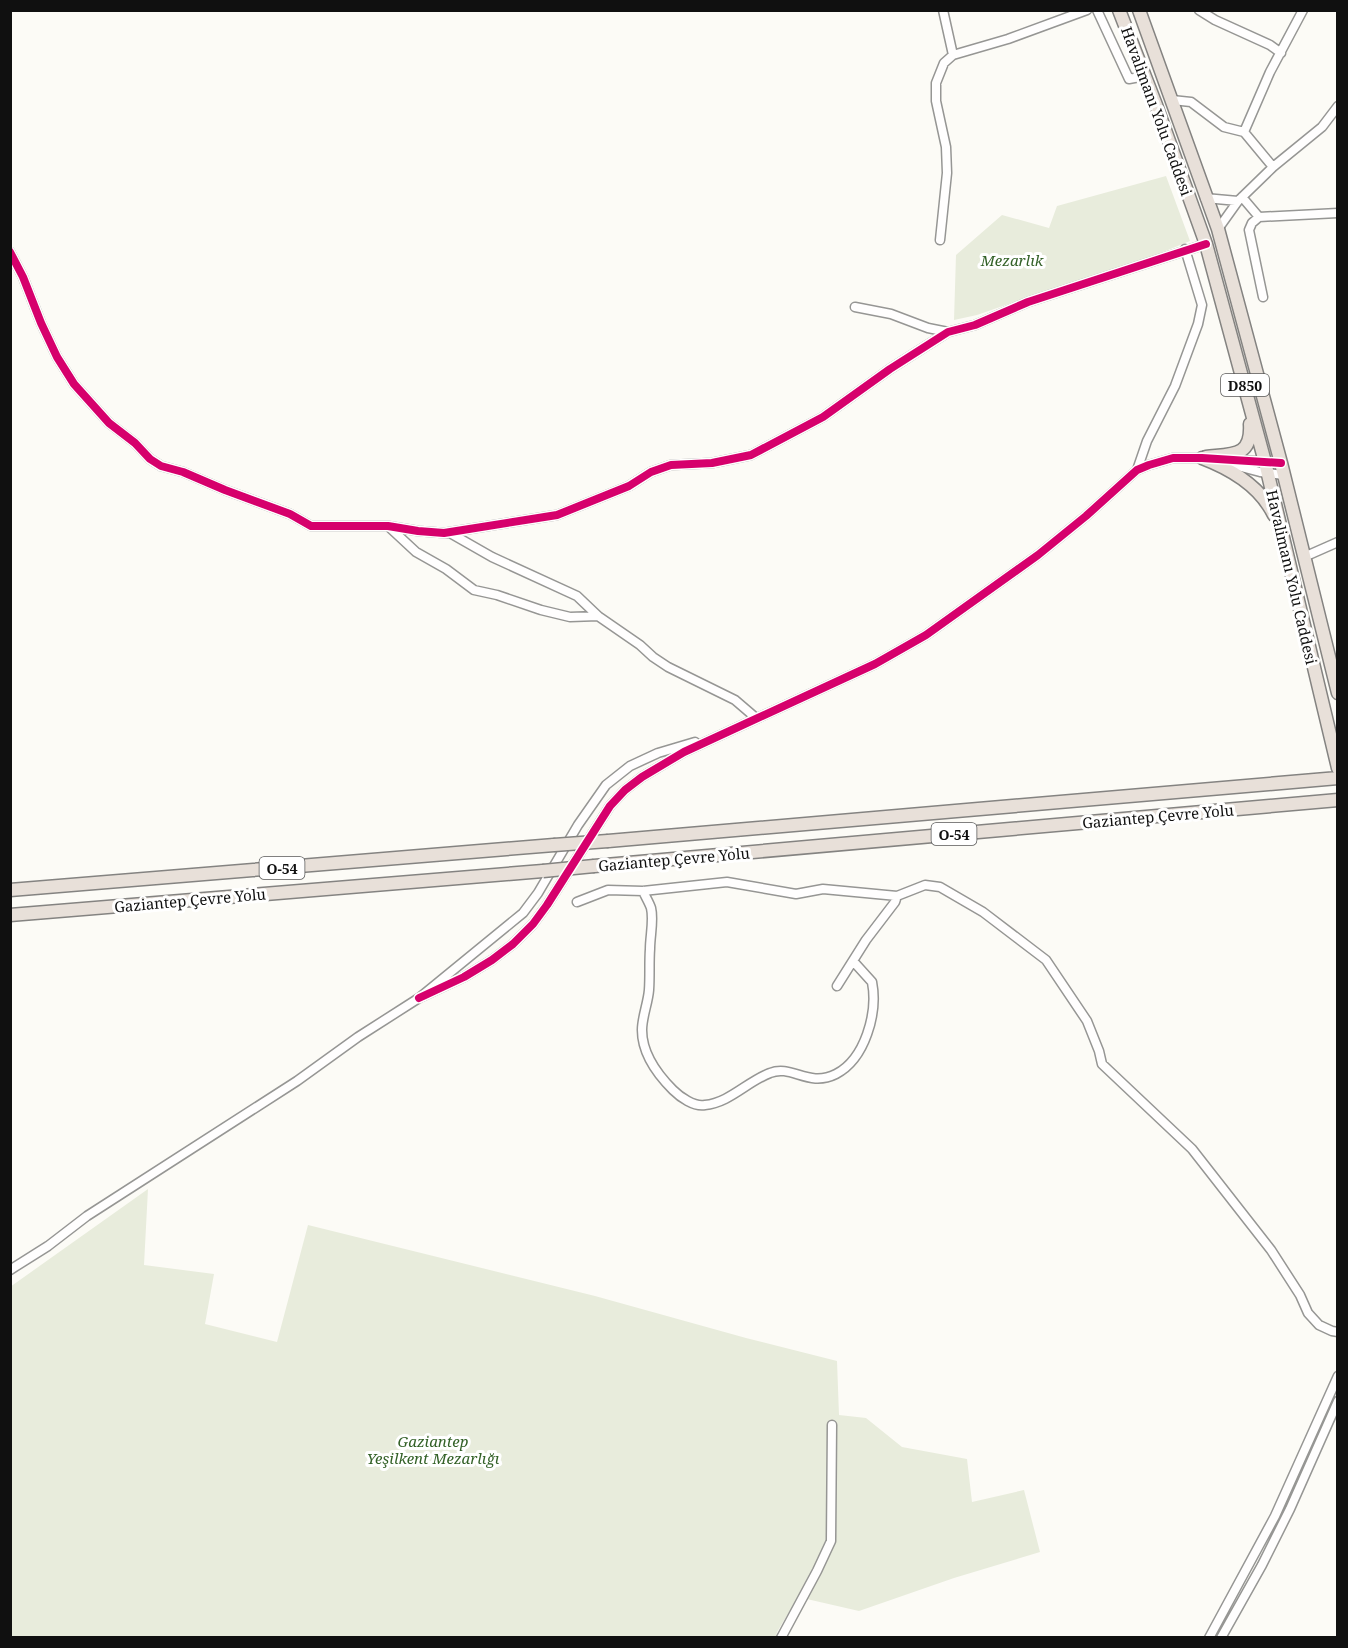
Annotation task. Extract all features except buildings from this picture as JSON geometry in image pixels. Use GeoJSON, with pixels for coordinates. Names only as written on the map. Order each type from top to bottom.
{"type":"FeatureCollection","features":[{"type":"Feature","properties":{"kind":"highway","name":"Havalimanı Yolu Caddesi"},"geometry":{"type":"LineString","coordinates":[[1119,10],[1206,244],[1267,468],[1338,768]]}},
{"type":"Feature","properties":{"kind":"highway","name":"Havalimanı Yolu Caddesi"},"geometry":{"type":"LineString","coordinates":[[1140,11],[1218,230],[1282,469],[1338,693]]}},
{"type":"Feature","properties":{"kind":"highway"},"geometry":{"type":"LineString","coordinates":[[1202,458],[1232,454],[1245,449],[1250,442],[1251,435],[1248,396]]}},
{"type":"Feature","properties":{"kind":"highway"},"geometry":{"type":"LineString","coordinates":[[1202,458],[1223,466],[1251,485],[1272,511],[1282,531]]}},
{"type":"Feature","properties":{"kind":"highway","name":"Gaziantep Çevre Yolu"},"geometry":{"type":"LineString","coordinates":[[10,890],[1338,778]]}},
{"type":"Feature","properties":{"kind":"highway","name":"Gaziantep Çevre Yolu"},"geometry":{"type":"LineString","coordinates":[[10,915],[543,871],[1338,800]]}},
{"type":"Feature","properties":{"kind":"highway"},"geometry":{"type":"LineString","coordinates":[[1314,803],[1338,804]]}},
{"type":"Feature","properties":{"kind":"street"},"geometry":{"type":"LineString","coordinates":[[943,10],[953,54]]}},
{"type":"Feature","properties":{"kind":"street"},"geometry":{"type":"LineString","coordinates":[[940,240],[947,172],[946,147],[936,101],[936,83],[944,63],[953,54],[1008,39],[1087,10]]}},
{"type":"Feature","properties":{"kind":"street"},"geometry":{"type":"LineString","coordinates":[[1097,10],[1130,79],[1145,76]]}},
{"type":"Feature","properties":{"kind":"street"},"geometry":{"type":"LineString","coordinates":[[1244,132],[1270,72],[1303,10]]}},
{"type":"Feature","properties":{"kind":"street"},"geometry":{"type":"LineString","coordinates":[[1201,11],[1215,20],[1270,45],[1281,53]]}},
{"type":"Feature","properties":{"kind":"street"},"geometry":{"type":"LineString","coordinates":[[1172,100],[1191,102],[1224,127],[1244,132],[1273,167]]}},
{"type":"Feature","properties":{"kind":"street"},"geometry":{"type":"LineString","coordinates":[[1218,230],[1240,199],[1273,167],[1322,127],[1338,106]]}},
{"type":"Feature","properties":{"kind":"street"},"geometry":{"type":"LineString","coordinates":[[1205,198],[1240,199],[1259,217]]}},
{"type":"Feature","properties":{"kind":"street"},"geometry":{"type":"LineString","coordinates":[[1263,297],[1249,230],[1252,223],[1259,217],[1338,213]]}},
{"type":"Feature","properties":{"kind":"street"},"geometry":{"type":"LineString","coordinates":[[10,252],[57,357],[74,384],[109,423],[135,443],[150,459],[161,466],[183,472],[290,514],[311,526],[388,526],[449,533],[557,514],[629,486],[651,472],[671,465],[712,463],[751,455],[823,417],[890,369],[948,332],[975,325],[1028,302],[1206,244]]}},
{"type":"Feature","properties":{"kind":"street"},"geometry":{"type":"LineString","coordinates":[[1137,470],[1147,441],[1175,386],[1198,324],[1202,305],[1185,249]]}},
{"type":"Feature","properties":{"kind":"street"},"geometry":{"type":"LineString","coordinates":[[855,307],[891,314],[928,328],[948,332]]}},
{"type":"Feature","properties":{"kind":"street"},"geometry":{"type":"LineString","coordinates":[[419,998],[465,977],[513,944],[533,924],[547,905],[610,806],[642,777],[684,752],[875,664],[926,635],[1038,555],[1137,470],[1173,458],[1202,458],[1282,469]]}},
{"type":"Feature","properties":{"kind":"street"},"geometry":{"type":"LineString","coordinates":[[388,526],[416,552],[446,569],[474,590],[541,610],[570,616],[598,616]]}},
{"type":"Feature","properties":{"kind":"street"},"geometry":{"type":"LineString","coordinates":[[449,533],[576,596],[598,616],[668,667],[735,700],[756,718]]}},
{"type":"Feature","properties":{"kind":"street"},"geometry":{"type":"LineString","coordinates":[[1304,557],[1338,543]]}},
{"type":"Feature","properties":{"kind":"street"},"geometry":{"type":"LineString","coordinates":[[10,1270],[48,1246],[87,1216],[297,1081],[358,1036],[419,998],[523,913],[606,785],[630,766],[658,753],[723,733]]}},
{"type":"Feature","properties":{"kind":"street"},"geometry":{"type":"LineString","coordinates":[[578,902],[608,890],[643,891],[727,882],[796,894],[823,889],[897,896],[925,885],[940,887],[983,912],[1046,960],[1087,1021],[1102,1064],[1192,1149],[1271,1250],[1300,1295],[1308,1313],[1319,1325],[1338,1332]]}},
{"type":"Feature","properties":{"kind":"street"},"geometry":{"type":"LineString","coordinates":[[643,891],[651,907],[649,991],[642,1029],[643,1042],[653,1066],[663,1080],[677,1094],[701,1106],[732,1095],[770,1072],[778,1070],[822,1080],[849,1066],[864,1042],[870,1024],[873,995],[872,982],[853,961]]}},
{"type":"Feature","properties":{"kind":"street"},"geometry":{"type":"LineString","coordinates":[[837,986],[897,896]]}},
{"type":"Feature","properties":{"kind":"street"},"geometry":{"type":"LineString","coordinates":[[1209,1638],[1275,1516],[1338,1376]]}},
{"type":"Feature","properties":{"kind":"street"},"geometry":{"type":"LineString","coordinates":[[1221,1638],[1286,1518],[1338,1401]]}},
{"type":"Feature","properties":{"kind":"street"},"geometry":{"type":"LineString","coordinates":[[781,1638],[831,1541],[832,1425]]}},
{"type":"Feature","properties":{"kind":"green space","name":"Mezarlık"},"geometry":{"type":"Polygon","coordinates":[[[1166,176],[1190,241],[1119,270],[1046,291],[977,315],[954,320],[956,255],[1002,215],[1049,228],[1057,206],[1166,176]]]}},
{"type":"Feature","properties":{"kind":"green space","name":"Gaziantep Yeşilkent Mezarlığı"},"geometry":{"type":"Polygon","coordinates":[[[148,1189],[144,1265],[214,1274],[205,1324],[277,1342],[308,1225],[595,1296],[837,1361],[839,1415],[866,1418],[902,1447],[967,1459],[972,1502],[1024,1490],[1040,1552],[954,1578],[859,1611],[798,1597],[776,1637],[11,1637],[10,1287],[148,1189]]]}},
{"type":"Feature","properties":{"kind":"cycle path"},"geometry":{"type":"LineString","coordinates":[[10,252],[57,357],[74,384],[109,423],[135,443],[150,459],[161,466],[183,472],[290,514],[311,526],[388,526],[444,533],[557,515],[629,486],[651,472],[671,465],[712,463],[751,455],[823,417],[890,369],[948,332],[975,325],[1028,302],[1206,244]]}},
{"type":"Feature","properties":{"kind":"cycle path"},"geometry":{"type":"LineString","coordinates":[[419,998],[464,977],[513,944],[533,924],[547,905],[610,806],[642,777],[684,752],[875,664],[926,635],[1038,555],[1137,470],[1173,458],[1281,463]]}}]}
